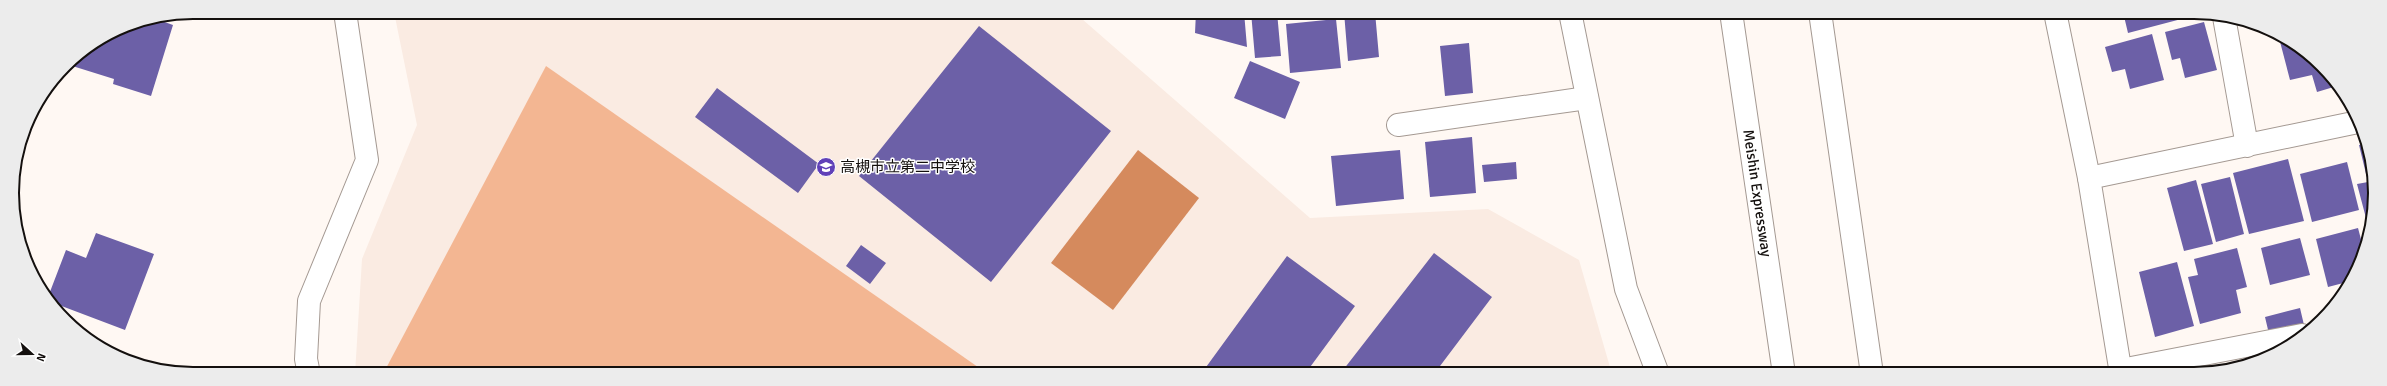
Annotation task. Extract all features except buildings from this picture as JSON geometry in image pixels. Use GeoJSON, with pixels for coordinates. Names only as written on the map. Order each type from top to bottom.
{"type":"FeatureCollection","features":[{"type":"Feature","properties":{"kind":"main road"},"geometry":{"type":"LineString","coordinates":[[308,367],[306,359],[309,301],[367,160],[346,19]]}},
{"type":"Feature","properties":{"kind":"main road"},"geometry":{"type":"LineString","coordinates":[[1571,19],[1626,289],[1655,367]]}},
{"type":"Feature","properties":{"kind":"main road","name":"Meishin Expressway"},"geometry":{"type":"LineString","coordinates":[[1732,19],[1783,367]]}},
{"type":"Feature","properties":{"kind":"main road"},"geometry":{"type":"LineString","coordinates":[[1821,19],[1871,367]]}},
{"type":"Feature","properties":{"kind":"main road"},"geometry":{"type":"LineString","coordinates":[[2056,19],[2089,178],[2120,367]]}},
{"type":"Feature","properties":{"kind":"main road"},"geometry":{"type":"LineString","coordinates":[[2225,21],[2247,146]]}},
{"type":"Feature","properties":{"kind":"main road"},"geometry":{"type":"LineString","coordinates":[[1398,125],[1587,98]]}},
{"type":"Feature","properties":{"kind":"main road"},"geometry":{"type":"LineString","coordinates":[[2089,178],[2353,123]]}},
{"type":"Feature","properties":{"kind":"main road"},"geometry":{"type":"LineString","coordinates":[[2145,367],[2292,337]]}},
{"type":"Feature","properties":{"kind":"shaded area","name":"高槻市立第二中学校"},"geometry":{"type":"Polygon","coordinates":[[[395,19],[1082,19],[1310,218],[1488,209],[1579,260],[1610,367],[355,367],[362,259],[417,125],[395,19]]]}},
{"type":"Feature","properties":{"kind":"shaded area"},"geometry":{"type":"Polygon","coordinates":[[[546,66],[978,367],[387,367],[546,66]]]}},
{"type":"Feature","properties":{"kind":"shaded area"},"geometry":{"type":"Polygon","coordinates":[[[1138,150],[1199,198],[1113,310],[1051,263],[1138,150]]]}},
{"type":"Feature","properties":{"kind":"place","name":"高槻市立第二中学校"},"geometry":{"type":"Point","coordinates":[826,167]}}]}
